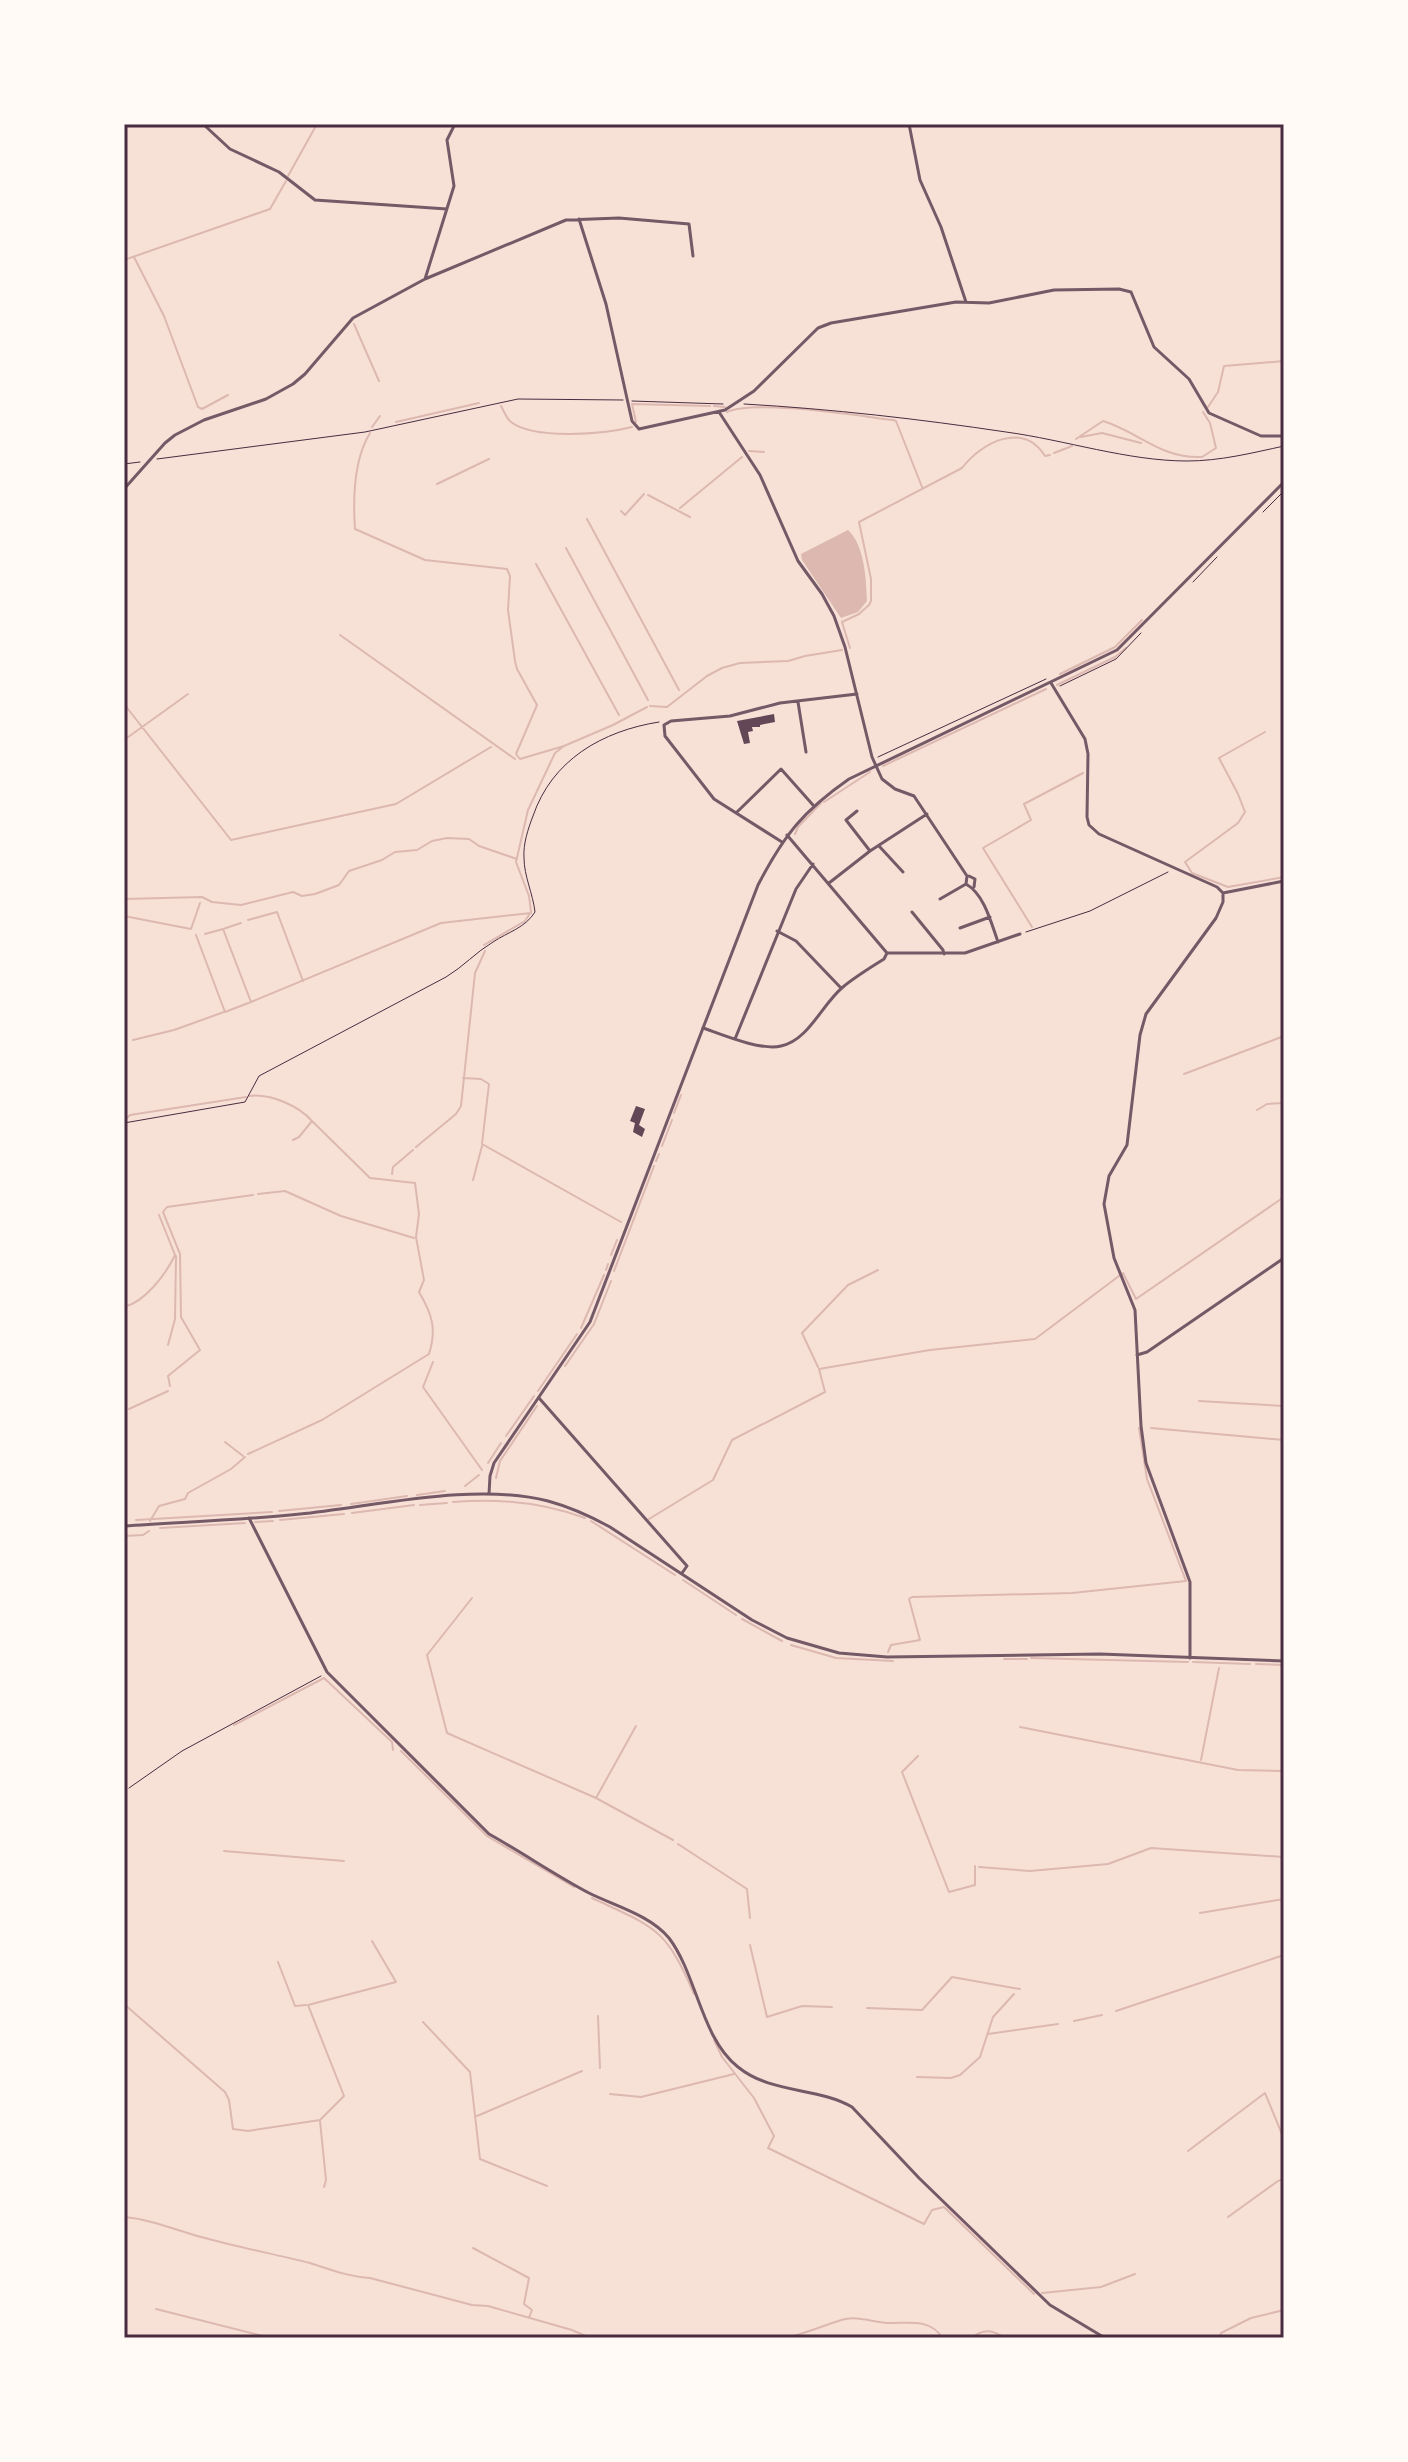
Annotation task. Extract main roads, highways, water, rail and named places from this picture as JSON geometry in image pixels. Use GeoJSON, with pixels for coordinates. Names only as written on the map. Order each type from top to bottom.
{"type":"FeatureCollection","features":[{"type":"Feature","properties":{"kind":"waterway"},"geometry":{"type":"LineString","coordinates":[[288,176],[317,124]]}},
{"type":"Feature","properties":{"kind":"waterway"},"geometry":{"type":"LineString","coordinates":[[124,260],[270,209],[286,181]]}},
{"type":"Feature","properties":{"kind":"waterway"},"geometry":{"type":"LineString","coordinates":[[134,257],[164,316],[198,407],[202,409],[228,395]]}},
{"type":"Feature","properties":{"kind":"waterway"},"geometry":{"type":"LineString","coordinates":[[354,324],[379,381]]}},
{"type":"Feature","properties":{"kind":"waterway"},"geometry":{"type":"LineString","coordinates":[[1208,407],[1218,392],[1224,366],[1284,361]]}},
{"type":"Feature","properties":{"kind":"waterway"},"geometry":{"type":"LineString","coordinates":[[396,422],[479,403]]}},
{"type":"Feature","properties":{"kind":"waterway"},"geometry":{"type":"LineString","coordinates":[[636,422],[632,404],[710,406]]}},
{"type":"Feature","properties":{"kind":"waterway"},"geometry":{"type":"LineString","coordinates":[[501,406],[511,422],[536,431],[588,433],[632,427]]}},
{"type":"Feature","properties":{"kind":"waterway"},"geometry":{"type":"LineString","coordinates":[[714,406],[725,407]]}},
{"type":"Feature","properties":{"kind":"waterway"},"geometry":{"type":"LineString","coordinates":[[727,412],[740,408],[782,408],[896,421],[922,487]]}},
{"type":"Feature","properties":{"kind":"waterway"},"geometry":{"type":"LineString","coordinates":[[1076,439],[1103,421],[1174,454],[1202,457],[1216,448],[1210,423],[1203,412]]}},
{"type":"Feature","properties":{"kind":"waterway"},"geometry":{"type":"LineString","coordinates":[[372,427],[380,416]]}},
{"type":"Feature","properties":{"kind":"waterway"},"geometry":{"type":"LineString","coordinates":[[370,433],[358,467],[355,529],[425,560],[507,569],[510,576],[508,610],[515,661],[537,705],[516,754],[520,759],[564,746]]}},
{"type":"Feature","properties":{"kind":"waterway"},"geometry":{"type":"LineString","coordinates":[[1081,437],[1102,433],[1141,443]]}},
{"type":"Feature","properties":{"kind":"waterway"},"geometry":{"type":"LineString","coordinates":[[850,648],[842,622],[859,614],[871,601],[871,579],[859,522],[962,468],[980,450],[1003,439],[1026,439],[1045,456],[1050,455]]}},
{"type":"Feature","properties":{"kind":"waterway"},"geometry":{"type":"LineString","coordinates":[[1054,453],[1072,446]]}},
{"type":"Feature","properties":{"kind":"waterway"},"geometry":{"type":"LineString","coordinates":[[749,451],[764,452]]}},
{"type":"Feature","properties":{"kind":"waterway"},"geometry":{"type":"LineString","coordinates":[[680,508],[742,457]]}},
{"type":"Feature","properties":{"kind":"waterway"},"geometry":{"type":"LineString","coordinates":[[437,484],[489,459]]}},
{"type":"Feature","properties":{"kind":"waterway"},"geometry":{"type":"LineString","coordinates":[[621,511],[625,515],[644,494]]}},
{"type":"Feature","properties":{"kind":"waterway"},"geometry":{"type":"LineString","coordinates":[[648,495],[690,517]]}},
{"type":"Feature","properties":{"kind":"waterway"},"geometry":{"type":"LineString","coordinates":[[587,519],[679,690]]}},
{"type":"Feature","properties":{"kind":"waterway"},"geometry":{"type":"LineString","coordinates":[[566,548],[648,700]]}},
{"type":"Feature","properties":{"kind":"waterway"},"geometry":{"type":"LineString","coordinates":[[536,564],[619,715]]}},
{"type":"Feature","properties":{"kind":"waterway"},"geometry":{"type":"LineString","coordinates":[[1060,674],[1115,647],[1142,620]]}},
{"type":"Feature","properties":{"kind":"waterway"},"geometry":{"type":"LineString","coordinates":[[340,635],[515,759]]}},
{"type":"Feature","properties":{"kind":"waterway"},"geometry":{"type":"LineString","coordinates":[[1057,685],[1115,657],[1126,648]]}},
{"type":"Feature","properties":{"kind":"waterway"},"geometry":{"type":"LineString","coordinates":[[650,706],[667,707],[722,668],[740,663],[788,661],[842,650]]}},
{"type":"Feature","properties":{"kind":"waterway"},"geometry":{"type":"LineString","coordinates":[[883,766],[1046,689]]}},
{"type":"Feature","properties":{"kind":"waterway"},"geometry":{"type":"LineString","coordinates":[[124,740],[188,694]]}},
{"type":"Feature","properties":{"kind":"waterway"},"geometry":{"type":"LineString","coordinates":[[124,704],[231,840],[396,804],[491,747]]}},
{"type":"Feature","properties":{"kind":"waterway"},"geometry":{"type":"LineString","coordinates":[[484,945],[525,921],[531,912],[529,896],[516,862],[528,810],[555,753],[647,707]]}},
{"type":"Feature","properties":{"kind":"waterway"},"geometry":{"type":"LineString","coordinates":[[1265,732],[1219,758],[1245,812],[1238,823],[1185,862],[1192,873],[1228,887],[1284,877]]}},
{"type":"Feature","properties":{"kind":"waterway"},"geometry":{"type":"LineString","coordinates":[[824,802],[870,772]]}},
{"type":"Feature","properties":{"kind":"waterway"},"geometry":{"type":"LineString","coordinates":[[1032,927],[983,848],[1031,820],[1024,804],[1083,773]]}},
{"type":"Feature","properties":{"kind":"waterway"},"geometry":{"type":"LineString","coordinates":[[795,834],[821,803]]}},
{"type":"Feature","properties":{"kind":"waterway"},"geometry":{"type":"LineString","coordinates":[[124,899],[202,897],[212,902],[241,905],[293,892],[302,896],[315,894],[339,885],[349,871],[382,860],[395,852],[417,850],[432,841],[447,838],[469,839],[479,846],[517,859]]}},
{"type":"Feature","properties":{"kind":"waterway"},"geometry":{"type":"LineString","coordinates":[[124,916],[191,929],[200,903]]}},
{"type":"Feature","properties":{"kind":"waterway"},"geometry":{"type":"LineString","coordinates":[[248,920],[277,912],[303,981]]}},
{"type":"Feature","properties":{"kind":"waterway"},"geometry":{"type":"LineString","coordinates":[[205,934],[223,929],[251,1002],[441,923],[531,913]]}},
{"type":"Feature","properties":{"kind":"waterway"},"geometry":{"type":"LineString","coordinates":[[223,929],[241,923]]}},
{"type":"Feature","properties":{"kind":"waterway"},"geometry":{"type":"LineString","coordinates":[[196,935],[225,1012],[251,1002]]}},
{"type":"Feature","properties":{"kind":"waterway"},"geometry":{"type":"LineString","coordinates":[[416,1147],[456,1114],[461,1106],[475,973],[485,951]]}},
{"type":"Feature","properties":{"kind":"waterway"},"geometry":{"type":"LineString","coordinates":[[133,1040],[174,1030],[224,1012]]}},
{"type":"Feature","properties":{"kind":"waterway"},"geometry":{"type":"LineString","coordinates":[[1184,1074],[1284,1036]]}},
{"type":"Feature","properties":{"kind":"waterway"},"geometry":{"type":"LineString","coordinates":[[463,1078],[481,1079],[489,1084],[482,1144],[621,1222]]}},
{"type":"Feature","properties":{"kind":"waterway"},"geometry":{"type":"LineString","coordinates":[[674,1113],[681,1095]]}},
{"type":"Feature","properties":{"kind":"waterway"},"geometry":{"type":"LineString","coordinates":[[249,1096],[284,1102],[312,1121]]}},
{"type":"Feature","properties":{"kind":"waterway"},"geometry":{"type":"LineString","coordinates":[[126,1119],[130,1115],[246,1097]]}},
{"type":"Feature","properties":{"kind":"waterway"},"geometry":{"type":"LineString","coordinates":[[1257,1110],[1267,1104],[1284,1103]]}},
{"type":"Feature","properties":{"kind":"waterway"},"geometry":{"type":"LineString","coordinates":[[662,1146],[672,1120]]}},
{"type":"Feature","properties":{"kind":"waterway"},"geometry":{"type":"LineString","coordinates":[[248,1454],[322,1420],[429,1354],[433,1337],[430,1315],[419,1292],[424,1280],[416,1237],[419,1214],[415,1183],[370,1178],[312,1121],[293,1140]]}},
{"type":"Feature","properties":{"kind":"waterway"},"geometry":{"type":"LineString","coordinates":[[473,1180],[482,1146]]}},
{"type":"Feature","properties":{"kind":"waterway"},"geometry":{"type":"LineString","coordinates":[[392,1174],[393,1167],[413,1150]]}},
{"type":"Feature","properties":{"kind":"waterway"},"geometry":{"type":"LineString","coordinates":[[656,1161],[659,1154]]}},
{"type":"Feature","properties":{"kind":"waterway"},"geometry":{"type":"LineString","coordinates":[[614,1271],[654,1166]]}},
{"type":"Feature","properties":{"kind":"waterway"},"geometry":{"type":"LineString","coordinates":[[258,1194],[285,1191],[341,1216],[414,1238]]}},
{"type":"Feature","properties":{"kind":"waterway"},"geometry":{"type":"LineString","coordinates":[[170,1386],[168,1376],[200,1350],[181,1317],[180,1254],[163,1212],[167,1207],[253,1195]]}},
{"type":"Feature","properties":{"kind":"waterway"},"geometry":{"type":"LineString","coordinates":[[649,1519],[713,1480],[732,1440],[825,1392],[819,1369],[930,1350],[1035,1339],[1123,1273],[1136,1299],[1284,1197]]}},
{"type":"Feature","properties":{"kind":"waterway"},"geometry":{"type":"LineString","coordinates":[[124,1307],[140,1299],[154,1286],[175,1255],[159,1215]]}},
{"type":"Feature","properties":{"kind":"waterway"},"geometry":{"type":"LineString","coordinates":[[611,1255],[617,1240]]}},
{"type":"Feature","properties":{"kind":"waterway"},"geometry":{"type":"LineString","coordinates":[[168,1345],[175,1319],[176,1256]]}},
{"type":"Feature","properties":{"kind":"waterway"},"geometry":{"type":"LineString","coordinates":[[606,1270],[608,1264]]}},
{"type":"Feature","properties":{"kind":"waterway"},"geometry":{"type":"LineString","coordinates":[[818,1367],[802,1333],[848,1285],[878,1270]]}},
{"type":"Feature","properties":{"kind":"waterway"},"geometry":{"type":"LineString","coordinates":[[581,1328],[604,1275]]}},
{"type":"Feature","properties":{"kind":"waterway"},"geometry":{"type":"LineString","coordinates":[[565,1366],[594,1324],[611,1281]]}},
{"type":"Feature","properties":{"kind":"waterway"},"geometry":{"type":"LineString","coordinates":[[538,1391],[577,1334]]}},
{"type":"Feature","properties":{"kind":"waterway"},"geometry":{"type":"LineString","coordinates":[[433,1362],[423,1387],[482,1470]]}},
{"type":"Feature","properties":{"kind":"waterway"},"geometry":{"type":"LineString","coordinates":[[129,1409],[168,1391]]}},
{"type":"Feature","properties":{"kind":"waterway"},"geometry":{"type":"LineString","coordinates":[[506,1436],[534,1396]]}},
{"type":"Feature","properties":{"kind":"waterway"},"geometry":{"type":"LineString","coordinates":[[1199,1401],[1284,1406]]}},
{"type":"Feature","properties":{"kind":"waterway"},"geometry":{"type":"LineString","coordinates":[[496,1478],[500,1461],[537,1406]]}},
{"type":"Feature","properties":{"kind":"waterway"},"geometry":{"type":"LineString","coordinates":[[888,1652],[891,1645],[920,1640],[909,1599],[912,1597],[1072,1593],[1186,1581],[1147,1479],[1139,1428]]}},
{"type":"Feature","properties":{"kind":"waterway"},"geometry":{"type":"LineString","coordinates":[[1151,1428],[1284,1440]]}},
{"type":"Feature","properties":{"kind":"waterway"},"geometry":{"type":"LineString","coordinates":[[225,1442],[243,1456]]}},
{"type":"Feature","properties":{"kind":"waterway"},"geometry":{"type":"LineString","coordinates":[[488,1463],[501,1443]]}},
{"type":"Feature","properties":{"kind":"waterway"},"geometry":{"type":"LineString","coordinates":[[150,1521],[159,1506],[185,1499],[188,1493],[231,1469],[245,1457]]}},
{"type":"Feature","properties":{"kind":"waterway"},"geometry":{"type":"LineString","coordinates":[[465,1486],[479,1475]]}},
{"type":"Feature","properties":{"kind":"waterway"},"geometry":{"type":"LineString","coordinates":[[417,1495],[445,1491]]}},
{"type":"Feature","properties":{"kind":"waterway"},"geometry":{"type":"LineString","coordinates":[[351,1504],[407,1496]]}},
{"type":"Feature","properties":{"kind":"waterway"},"geometry":{"type":"LineString","coordinates":[[453,1502],[520,1502],[585,1518]]}},
{"type":"Feature","properties":{"kind":"waterway"},"geometry":{"type":"LineString","coordinates":[[420,1505],[447,1503]]}},
{"type":"Feature","properties":{"kind":"waterway"},"geometry":{"type":"LineString","coordinates":[[279,1511],[341,1505]]}},
{"type":"Feature","properties":{"kind":"waterway"},"geometry":{"type":"LineString","coordinates":[[352,1513],[414,1505]]}},
{"type":"Feature","properties":{"kind":"waterway"},"geometry":{"type":"LineString","coordinates":[[136,1520],[272,1512]]}},
{"type":"Feature","properties":{"kind":"waterway"},"geometry":{"type":"LineString","coordinates":[[280,1520],[344,1514]]}},
{"type":"Feature","properties":{"kind":"waterway"},"geometry":{"type":"LineString","coordinates":[[255,1522],[273,1521]]}},
{"type":"Feature","properties":{"kind":"waterway"},"geometry":{"type":"LineString","coordinates":[[591,1521],[675,1575]]}},
{"type":"Feature","properties":{"kind":"waterway"},"geometry":{"type":"LineString","coordinates":[[160,1528],[245,1523]]}},
{"type":"Feature","properties":{"kind":"waterway"},"geometry":{"type":"LineString","coordinates":[[124,1536],[143,1535],[149,1531]]}},
{"type":"Feature","properties":{"kind":"waterway"},"geometry":{"type":"LineString","coordinates":[[683,1580],[736,1615]]}},
{"type":"Feature","properties":{"kind":"waterway"},"geometry":{"type":"LineString","coordinates":[[472,1598],[427,1655],[447,1733],[596,1798],[673,1840]]}},
{"type":"Feature","properties":{"kind":"waterway"},"geometry":{"type":"LineString","coordinates":[[742,1619],[782,1641]]}},
{"type":"Feature","properties":{"kind":"waterway"},"geometry":{"type":"LineString","coordinates":[[791,1645],[836,1658],[893,1661]]}},
{"type":"Feature","properties":{"kind":"waterway"},"geometry":{"type":"LineString","coordinates":[[1031,1658],[1188,1662]]}},
{"type":"Feature","properties":{"kind":"waterway"},"geometry":{"type":"LineString","coordinates":[[1004,1659],[1027,1659]]}},
{"type":"Feature","properties":{"kind":"waterway"},"geometry":{"type":"LineString","coordinates":[[1193,1662],[1250,1664]]}},
{"type":"Feature","properties":{"kind":"waterway"},"geometry":{"type":"LineString","coordinates":[[1256,1664],[1284,1665]]}},
{"type":"Feature","properties":{"kind":"waterway"},"geometry":{"type":"LineString","coordinates":[[1201,1760],[1219,1668]]}},
{"type":"Feature","properties":{"kind":"waterway"},"geometry":{"type":"LineString","coordinates":[[234,1725],[324,1678],[392,1742],[393,1750]]}},
{"type":"Feature","properties":{"kind":"waterway"},"geometry":{"type":"LineString","coordinates":[[596,1798],[636,1726]]}},
{"type":"Feature","properties":{"kind":"waterway"},"geometry":{"type":"LineString","coordinates":[[1020,1727],[1238,1770],[1284,1771]]}},
{"type":"Feature","properties":{"kind":"waterway"},"geometry":{"type":"LineString","coordinates":[[401,1751],[487,1836],[574,1887]]}},
{"type":"Feature","properties":{"kind":"waterway"},"geometry":{"type":"LineString","coordinates":[[918,1756],[902,1772],[949,1892],[975,1885],[975,1866]]}},
{"type":"Feature","properties":{"kind":"waterway"},"geometry":{"type":"LineString","coordinates":[[678,1844],[747,1889],[750,1918]]}},
{"type":"Feature","properties":{"kind":"waterway"},"geometry":{"type":"LineString","coordinates":[[979,1867],[1030,1871],[1108,1864],[1151,1848],[1284,1857]]}},
{"type":"Feature","properties":{"kind":"waterway"},"geometry":{"type":"LineString","coordinates":[[224,1851],[344,1861]]}},
{"type":"Feature","properties":{"kind":"waterway"},"geometry":{"type":"LineString","coordinates":[[592,1898],[631,1916],[656,1932],[675,1955],[694,1994]]}},
{"type":"Feature","properties":{"kind":"waterway"},"geometry":{"type":"LineString","coordinates":[[1200,1913],[1284,1899]]}},
{"type":"Feature","properties":{"kind":"waterway"},"geometry":{"type":"LineString","coordinates":[[124,2004],[225,2092],[233,2129],[248,2131],[320,2120],[344,2096],[308,2005],[396,1982],[372,1941]]}},
{"type":"Feature","properties":{"kind":"waterway"},"geometry":{"type":"LineString","coordinates":[[750,1945],[767,2017],[802,2006],[832,2007]]}},
{"type":"Feature","properties":{"kind":"waterway"},"geometry":{"type":"LineString","coordinates":[[1116,2011],[1284,1955]]}},
{"type":"Feature","properties":{"kind":"waterway"},"geometry":{"type":"LineString","coordinates":[[278,1962],[295,2006],[306,2005]]}},
{"type":"Feature","properties":{"kind":"waterway"},"geometry":{"type":"LineString","coordinates":[[867,2008],[922,2010],[952,1977],[1020,1989]]}},
{"type":"Feature","properties":{"kind":"waterway"},"geometry":{"type":"LineString","coordinates":[[917,2077],[951,2078],[960,2075],[980,2057],[993,2017],[1014,1994]]}},
{"type":"Feature","properties":{"kind":"waterway"},"geometry":{"type":"LineString","coordinates":[[1074,2021],[1102,2015]]}},
{"type":"Feature","properties":{"kind":"waterway"},"geometry":{"type":"LineString","coordinates":[[598,2016],[600,2068]]}},
{"type":"Feature","properties":{"kind":"waterway"},"geometry":{"type":"LineString","coordinates":[[423,2022],[470,2072],[480,2159],[547,2186]]}},
{"type":"Feature","properties":{"kind":"waterway"},"geometry":{"type":"LineString","coordinates":[[988,2034],[1058,2024]]}},
{"type":"Feature","properties":{"kind":"waterway"},"geometry":{"type":"LineString","coordinates":[[714,2040],[722,2057],[754,2098],[774,2136],[768,2148],[924,2224],[932,2210],[944,2207],[1034,2294]]}},
{"type":"Feature","properties":{"kind":"waterway"},"geometry":{"type":"LineString","coordinates":[[477,2116],[582,2071]]}},
{"type":"Feature","properties":{"kind":"waterway"},"geometry":{"type":"LineString","coordinates":[[610,2094],[641,2097],[734,2074]]}},
{"type":"Feature","properties":{"kind":"waterway"},"geometry":{"type":"LineString","coordinates":[[1188,2151],[1265,2093],[1284,2139]]}},
{"type":"Feature","properties":{"kind":"waterway"},"geometry":{"type":"LineString","coordinates":[[320,2121],[326,2180],[324,2187]]}},
{"type":"Feature","properties":{"kind":"waterway"},"geometry":{"type":"LineString","coordinates":[[1228,2217],[1284,2179]]}},
{"type":"Feature","properties":{"kind":"waterway"},"geometry":{"type":"LineString","coordinates":[[124,2217],[472,2305],[488,2306],[590,2338]]}},
{"type":"Feature","properties":{"kind":"waterway"},"geometry":{"type":"LineString","coordinates":[[473,2248],[529,2278],[524,2304],[532,2310],[529,2318]]}},
{"type":"Feature","properties":{"kind":"waterway"},"geometry":{"type":"LineString","coordinates":[[1042,2293],[1101,2287],[1135,2274]]}},
{"type":"Feature","properties":{"kind":"waterway"},"geometry":{"type":"LineString","coordinates":[[156,2309],[271,2338]]}},
{"type":"Feature","properties":{"kind":"waterway"},"geometry":{"type":"LineString","coordinates":[[1220,2338],[1221,2333],[1251,2318],[1284,2310]]}},
{"type":"Feature","properties":{"kind":"waterway"},"geometry":{"type":"LineString","coordinates":[[787,2338],[854,2318],[885,2323],[920,2323],[938,2332],[942,2338]]}},
{"type":"Feature","properties":{"kind":"waterway"},"geometry":{"type":"LineString","coordinates":[[972,2338],[988,2331],[1005,2338]]}}]}
